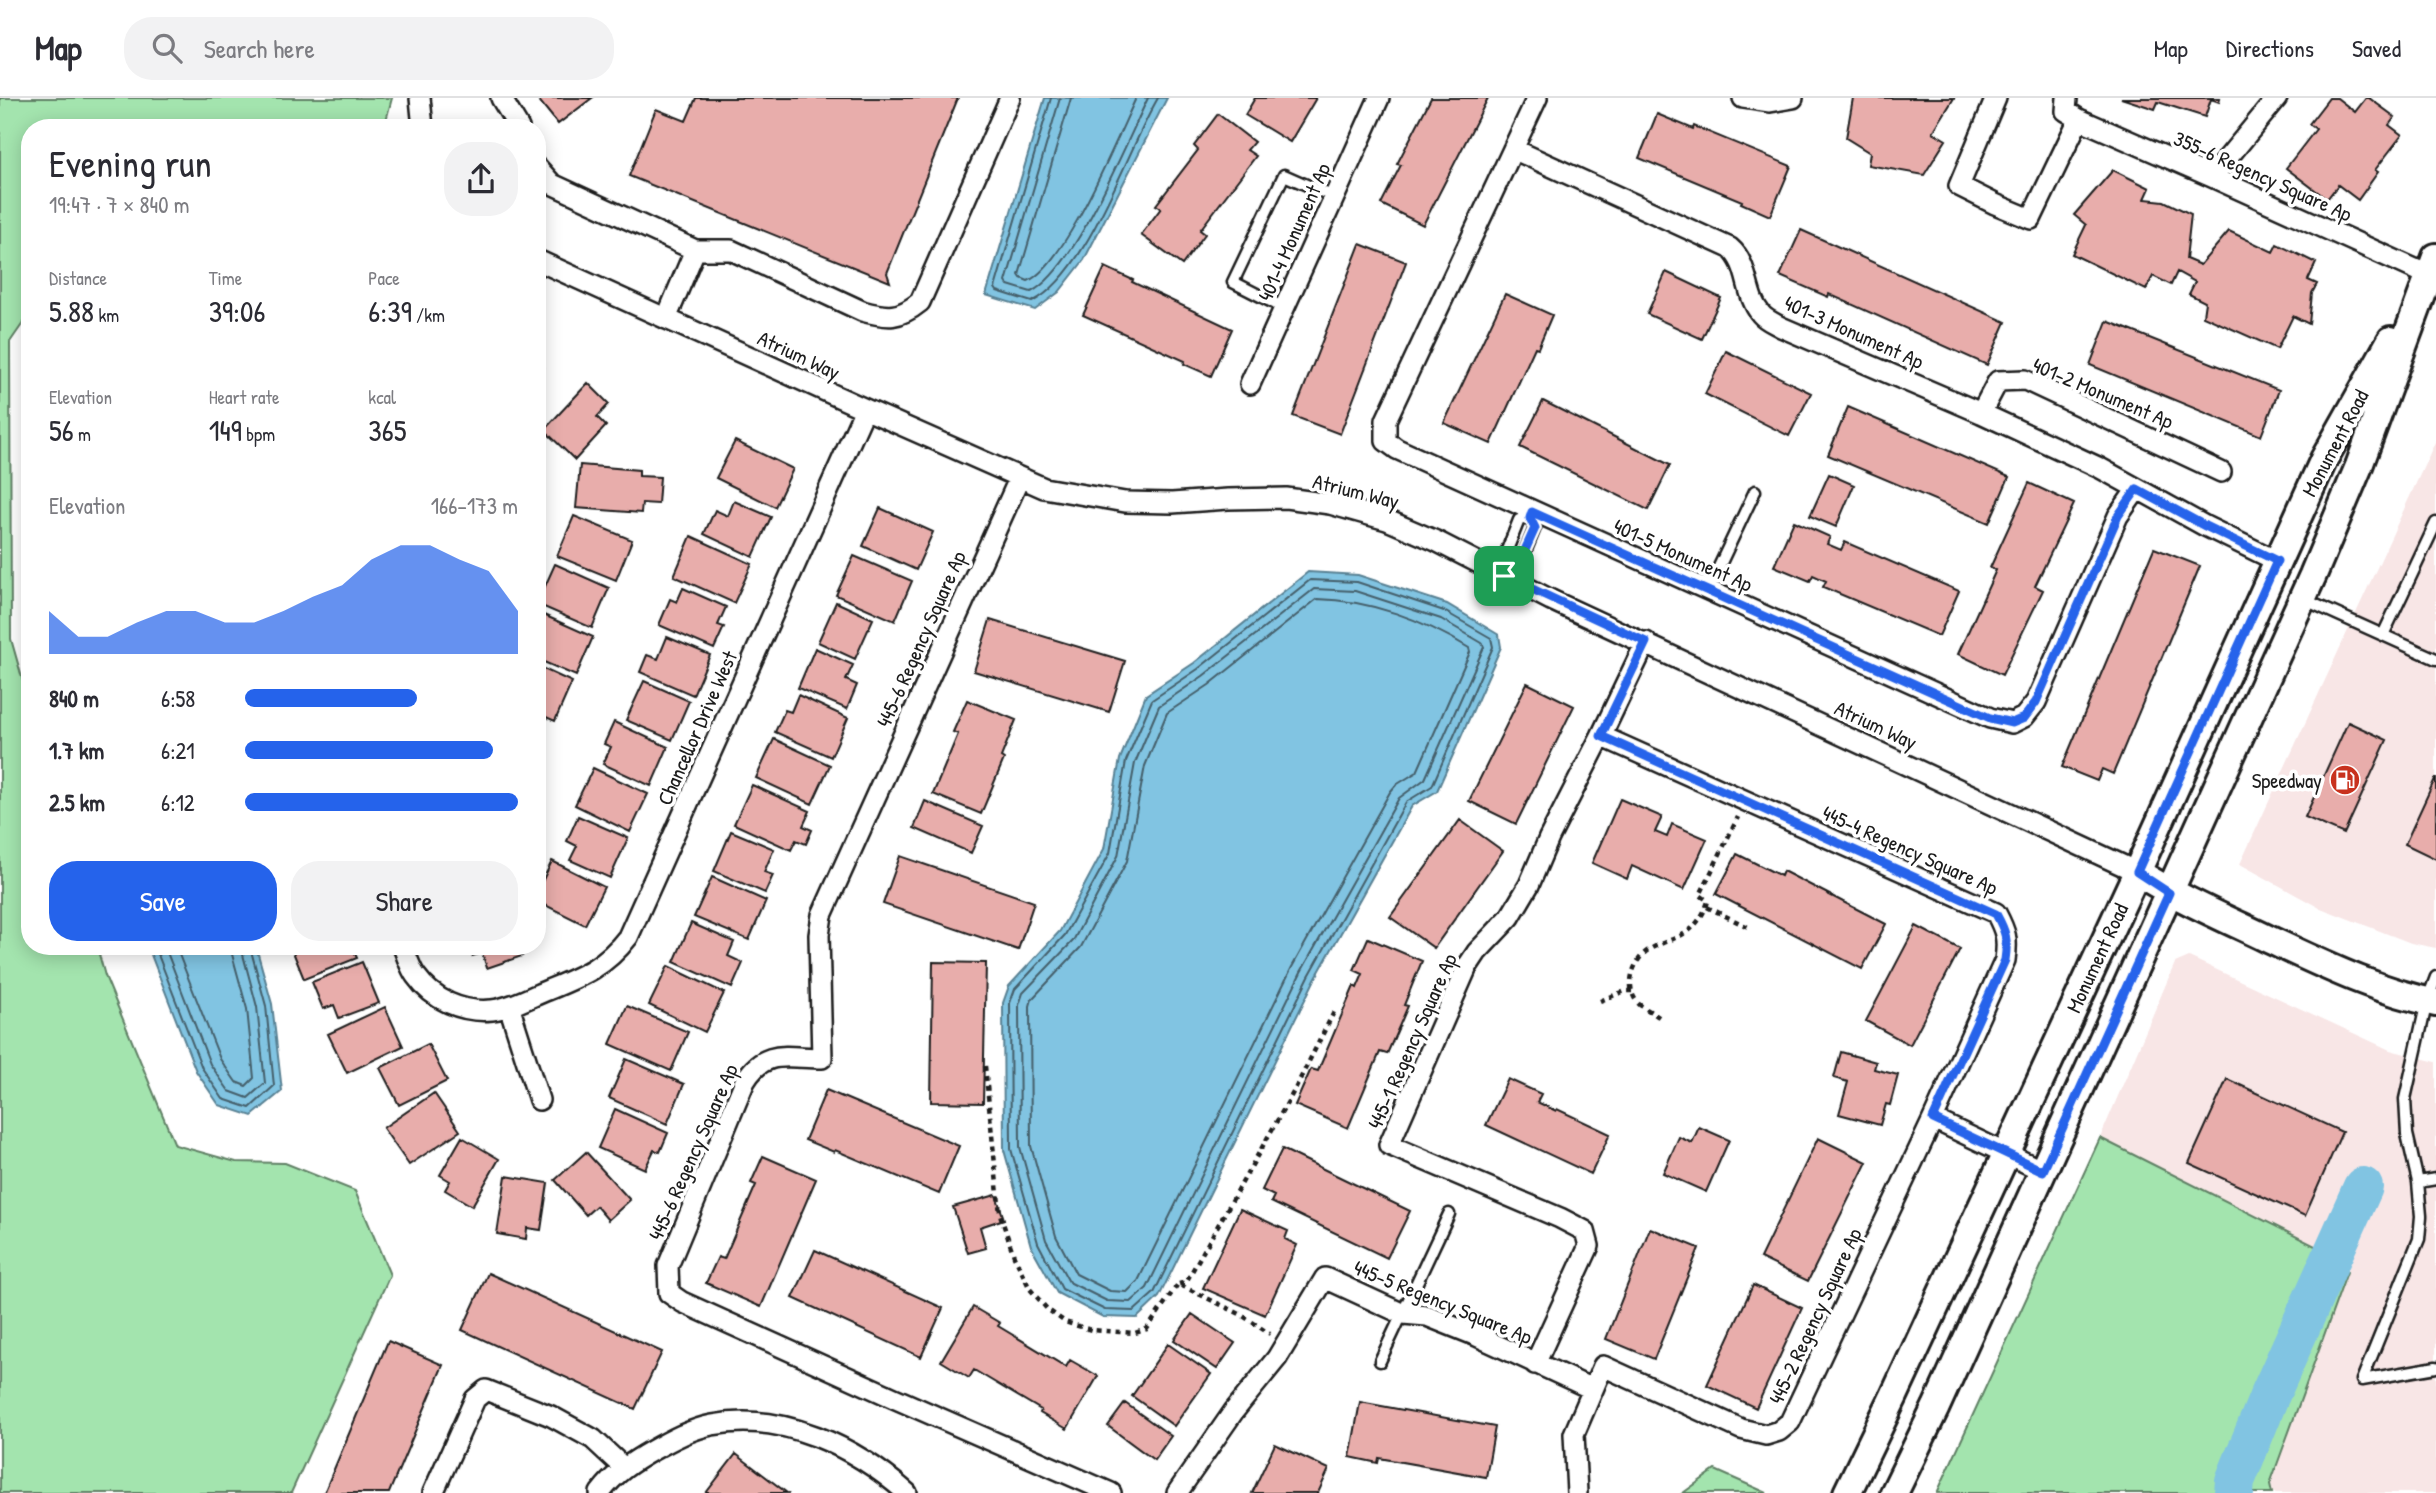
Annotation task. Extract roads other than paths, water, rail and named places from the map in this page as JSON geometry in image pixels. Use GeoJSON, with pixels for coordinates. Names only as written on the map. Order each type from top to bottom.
{"type":"FeatureCollection","features":[{"type":"Feature","properties":{"kind":"main road","name":"Monument Road"},"geometry":{"type":"LineString","coordinates":[[1847,1493],[2137,872],[2324,459],[2433,270]]}},
{"type":"Feature","properties":{"kind":"main road","name":"Monument Road"},"geometry":{"type":"LineString","coordinates":[[1894,1493],[1933,1414],[2303,599],[2359,466],[2433,270]]}},
{"type":"Feature","properties":{"kind":"main road"},"geometry":{"type":"LineString","coordinates":[[2137,872],[2169,893],[2365,981],[2433,994]]}},
{"type":"Feature","properties":{"kind":"street"},"geometry":{"type":"LineString","coordinates":[[420,98],[422,119]]}},
{"type":"Feature","properties":{"kind":"street"},"geometry":{"type":"LineString","coordinates":[[501,98],[514,119]]}},
{"type":"Feature","properties":{"kind":"street"},"geometry":{"type":"LineString","coordinates":[[546,177],[552,184],[695,250],[731,250],[862,311],[883,316],[905,314],[920,302],[1010,98]]}},
{"type":"Feature","properties":{"kind":"street","name":"401-4 Monument Ap"},"geometry":{"type":"LineString","coordinates":[[1250,384],[1379,98]]}},
{"type":"Feature","properties":{"kind":"street"},"geometry":{"type":"LineString","coordinates":[[1513,149],[1537,98]]}},
{"type":"Feature","properties":{"kind":"street"},"geometry":{"type":"LineString","coordinates":[[1743,98],[1770,102],[1793,98]]}},
{"type":"Feature","properties":{"kind":"street"},"geometry":{"type":"LineString","coordinates":[[1996,98],[1959,186],[2031,219],[2079,119],[2066,111],[2067,98]]}},
{"type":"Feature","properties":{"kind":"street"},"geometry":{"type":"LineString","coordinates":[[2213,177],[2277,98]]}},
{"type":"Feature","properties":{"kind":"street","name":"355-6 Regency Square Ap"},"geometry":{"type":"LineString","coordinates":[[2079,119],[2433,270]]}},
{"type":"Feature","properties":{"kind":"street","name":"401-3 Monument Ap"},"geometry":{"type":"LineString","coordinates":[[1513,149],[1730,248],[1740,257],[1752,299],[1762,316],[1781,327],[1981,413],[2100,468],[2205,526],[2277,561]]}},
{"type":"Feature","properties":{"kind":"street","name":"401-5 Monument Ap"},"geometry":{"type":"LineString","coordinates":[[1513,149],[1386,421],[1386,441],[1426,464],[1531,515],[1707,590],[1990,718],[2012,723],[2024,718],[2036,702],[2118,516],[2137,489]]}},
{"type":"Feature","properties":{"kind":"street"},"geometry":{"type":"LineString","coordinates":[[666,319],[695,250]]}},
{"type":"Feature","properties":{"kind":"street","name":"Atrium Way"},"geometry":{"type":"LineString","coordinates":[[546,264],[865,410],[1044,488],[1125,502],[1172,503],[1286,498],[1330,504],[1387,520],[1507,569],[1646,642],[2137,872]]}},
{"type":"Feature","properties":{"kind":"street","name":"401-2 Monument Ap"},"geometry":{"type":"LineString","coordinates":[[1981,413],[1998,381],[2025,380],[2221,472]]}},
{"type":"Feature","properties":{"kind":"street","name":"Chancellor Drive West"},"geometry":{"type":"LineString","coordinates":[[406,955],[414,974],[429,991],[448,1003],[469,1010],[492,1010],[509,1006],[599,967],[615,953],[628,937],[865,410]]}},
{"type":"Feature","properties":{"kind":"street","name":"445-6 Regency Square Ap"},"geometry":{"type":"LineString","coordinates":[[1019,478],[822,915],[819,935],[822,1058],[769,1058],[753,1067],[668,1266],[669,1293],[682,1302],[882,1393],[1111,1493]]}},
{"type":"Feature","properties":{"kind":"street","name":"445-1 Regency Square Ap"},"geometry":{"type":"LineString","coordinates":[[1535,1364],[1589,1246],[1585,1231],[1560,1217],[1390,1145],[1467,967],[1476,952],[1510,917],[1529,885],[1549,838],[1646,642]]}},
{"type":"Feature","properties":{"kind":"street","name":"445-4 Regency Square Ap"},"geometry":{"type":"LineString","coordinates":[[1601,736],[1996,914],[2004,928],[2007,942],[2005,960],[1933,1119]]}},
{"type":"Feature","properties":{"kind":"street"},"geometry":{"type":"LineString","coordinates":[[509,1006],[540,1100]]}},
{"type":"Feature","properties":{"kind":"street"},"geometry":{"type":"LineString","coordinates":[[1933,1119],[2043,1171]]}},
{"type":"Feature","properties":{"kind":"street","name":"445-2 Regency Square Ap"},"geometry":{"type":"LineString","coordinates":[[1592,1389],[1603,1366],[1741,1429],[1766,1435],[1779,1431],[1790,1422],[1933,1119]]}},
{"type":"Feature","properties":{"kind":"street","name":"445-5 Regency Square Ap"},"geometry":{"type":"LineString","coordinates":[[1177,1493],[1234,1411],[1277,1358],[1325,1278],[1403,1314],[1427,1316],[1592,1389]]}},
{"type":"Feature","properties":{"kind":"street"},"geometry":{"type":"LineString","coordinates":[[1577,1493],[1574,1434],[1592,1389]]}},
{"type":"Feature","properties":{"kind":"street"},"geometry":{"type":"LineString","coordinates":[[433,1493],[475,1399],[486,1390],[551,1416],[593,1439],[624,1467]]}},
{"type":"Feature","properties":{"kind":"street"},"geometry":{"type":"LineString","coordinates":[[600,1493],[624,1467],[675,1438],[712,1425],[747,1423],[786,1427],[821,1438],[865,1461],[907,1493]]}},
{"type":"Feature","properties":{"kind":"lane"},"geometry":{"type":"LineString","coordinates":[[1284,308],[1233,282],[1284,175],[1334,197]]}},
{"type":"Feature","properties":{"kind":"lane"},"geometry":{"type":"LineString","coordinates":[[1707,590],[1755,491]]}},
{"type":"Feature","properties":{"kind":"lane"},"geometry":{"type":"LineString","coordinates":[[1531,515],[1535,528],[1522,557],[1507,569],[1507,550],[1519,520],[1531,515]]}},
{"type":"Feature","properties":{"kind":"lane"},"geometry":{"type":"LineString","coordinates":[[2383,635],[2436,523]]}},
{"type":"Feature","properties":{"kind":"lane"},"geometry":{"type":"LineString","coordinates":[[2303,599],[2436,659]]}},
{"type":"Feature","properties":{"kind":"lane"},"geometry":{"type":"LineString","coordinates":[[2433,994],[2405,1099],[2407,1134],[2418,1182],[2421,1216],[2419,1239],[2362,1380],[2436,1367]]}},
{"type":"Feature","properties":{"kind":"lane"},"geometry":{"type":"LineString","coordinates":[[2418,1182],[2436,1179]]}},
{"type":"Feature","properties":{"kind":"lane"},"geometry":{"type":"LineString","coordinates":[[1380,1361],[1449,1214]]}},
{"type":"Feature","properties":{"kind":"water"},"geometry":{"type":"Polygon","coordinates":[[[1045,98],[1167,98],[1084,260],[1059,292],[1035,310],[986,295],[1045,98]]]}},
{"type":"Feature","properties":{"kind":"water"},"geometry":{"type":"Polygon","coordinates":[[[1308,572],[1358,575],[1447,604],[1499,635],[1501,647],[1437,791],[1412,806],[1315,979],[1159,1297],[1137,1318],[1103,1317],[1057,1293],[1031,1246],[1004,1150],[1003,1003],[1009,986],[1060,931],[1104,849],[1120,759],[1146,695],[1194,663],[1308,572]]]}},
{"type":"Feature","properties":{"kind":"water"},"geometry":{"type":"Polygon","coordinates":[[[151,955],[258,955],[272,1004],[282,1091],[252,1116],[219,1105],[196,1071],[151,955]]]}},
{"type":"Feature","properties":{"kind":"waterway"},"geometry":{"type":"LineString","coordinates":[[2234,1493],[2235,1481],[2268,1399],[2363,1187]]}},
{"type":"Feature","properties":{"kind":"place","name":"Speedway"},"geometry":{"type":"Point","coordinates":[2345,780]}}]}
